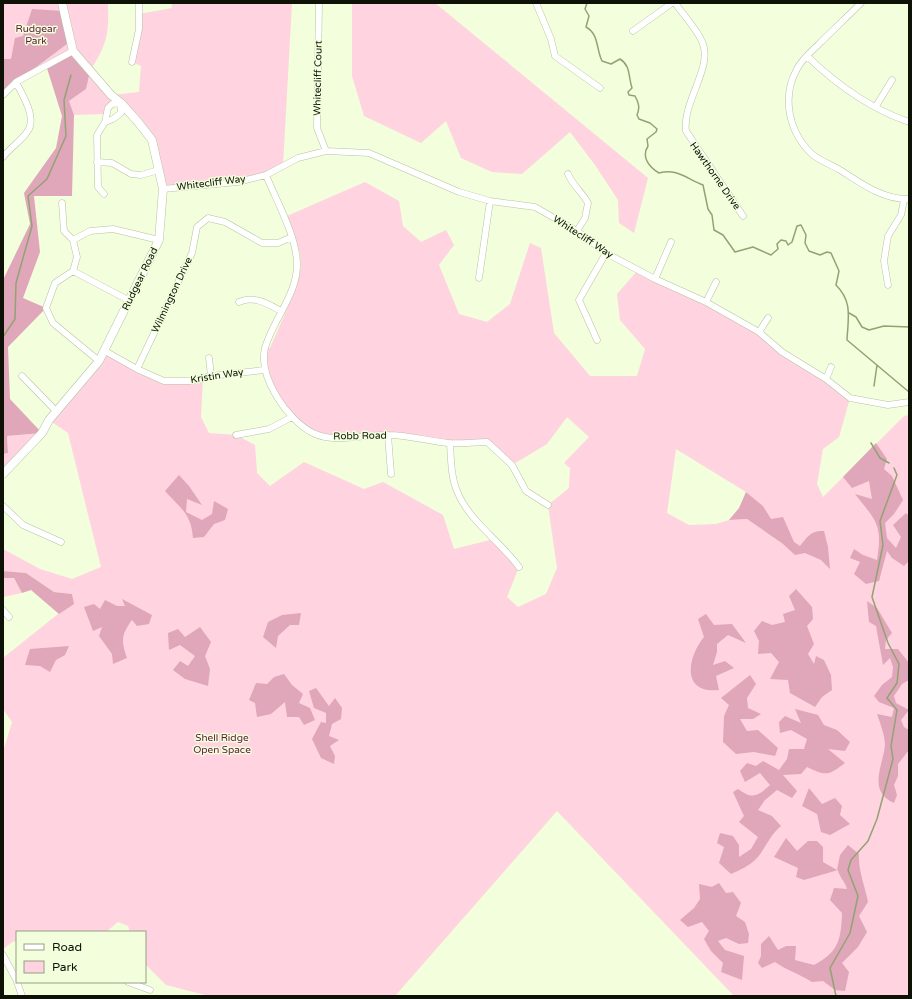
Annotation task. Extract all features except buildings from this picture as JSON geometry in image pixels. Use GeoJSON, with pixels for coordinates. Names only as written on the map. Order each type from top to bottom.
{"type":"FeatureCollection","features":[{"type":"Feature","properties":{"kind":"street","name":"Rudgear Road"},"geometry":{"type":"LineString","coordinates":[[3,474],[42,433],[56,411],[99,361],[159,240],[163,189],[152,140],[122,103],[111,95],[73,51],[62,3]]}},
{"type":"Feature","properties":{"kind":"street"},"geometry":{"type":"LineString","coordinates":[[132,62],[139,28],[139,3]]}},
{"type":"Feature","properties":{"kind":"street","name":"Whitecliff Court"},"geometry":{"type":"LineString","coordinates":[[319,3],[317,128],[326,151]]}},
{"type":"Feature","properties":{"kind":"street"},"geometry":{"type":"LineString","coordinates":[[536,3],[551,40],[555,56],[600,88]]}},
{"type":"Feature","properties":{"kind":"street"},"geometry":{"type":"LineString","coordinates":[[633,31],[672,3]]}},
{"type":"Feature","properties":{"kind":"street","name":"Hawthorne Drive"},"geometry":{"type":"LineString","coordinates":[[675,3],[701,40],[705,52],[686,116],[686,130],[743,216]]}},
{"type":"Feature","properties":{"kind":"street"},"geometry":{"type":"LineString","coordinates":[[861,3],[807,56],[797,68],[790,88],[788,100],[791,121],[799,139],[814,155],[874,191],[907,199],[901,215],[888,236],[884,261],[888,285]]}},
{"type":"Feature","properties":{"kind":"street"},"geometry":{"type":"LineString","coordinates":[[3,96],[16,82],[73,51]]}},
{"type":"Feature","properties":{"kind":"street"},"geometry":{"type":"LineString","coordinates":[[807,56],[842,86],[876,106],[909,122]]}},
{"type":"Feature","properties":{"kind":"street"},"geometry":{"type":"LineString","coordinates":[[876,106],[892,80]]}},
{"type":"Feature","properties":{"kind":"street"},"geometry":{"type":"LineString","coordinates":[[3,157],[28,131],[30,122],[28,108],[16,82]]}},
{"type":"Feature","properties":{"kind":"street"},"geometry":{"type":"LineString","coordinates":[[104,194],[98,187],[97,135],[105,122],[108,108],[112,104],[122,103],[121,113],[113,119],[105,122]]}},
{"type":"Feature","properties":{"kind":"street","name":"Whitecliff Way"},"geometry":{"type":"LineString","coordinates":[[163,189],[238,182],[266,175],[298,158],[326,151],[369,153],[459,192],[490,200],[535,207],[577,231],[606,253],[655,279],[706,302],[758,332],[782,352],[826,379],[850,398],[888,405],[909,402]]}},
{"type":"Feature","properties":{"kind":"street"},"geometry":{"type":"LineString","coordinates":[[97,162],[112,163],[131,174],[141,175],[159,170]]}},
{"type":"Feature","properties":{"kind":"street"},"geometry":{"type":"LineString","coordinates":[[568,174],[573,186],[582,193],[588,203],[585,218],[577,231]]}},
{"type":"Feature","properties":{"kind":"street","name":"Robb Road"},"geometry":{"type":"LineString","coordinates":[[266,175],[292,237],[296,251],[296,274],[293,286],[265,348],[264,370],[276,396],[292,416],[313,433],[335,438],[388,435],[450,443],[487,442],[512,465],[526,491],[548,505]]}},
{"type":"Feature","properties":{"kind":"street"},"geometry":{"type":"LineString","coordinates":[[478,278],[490,200]]}},
{"type":"Feature","properties":{"kind":"street"},"geometry":{"type":"LineString","coordinates":[[62,203],[64,231],[73,240],[77,257],[73,271],[55,283],[46,308],[54,323],[99,361]]}},
{"type":"Feature","properties":{"kind":"street","name":"Wilmington Drive"},"geometry":{"type":"LineString","coordinates":[[137,369],[192,253],[197,227],[208,218],[225,222],[262,242],[278,243],[292,237]]}},
{"type":"Feature","properties":{"kind":"street"},"geometry":{"type":"LineString","coordinates":[[73,240],[90,231],[113,229],[159,240]]}},
{"type":"Feature","properties":{"kind":"street"},"geometry":{"type":"LineString","coordinates":[[655,279],[671,242]]}},
{"type":"Feature","properties":{"kind":"street"},"geometry":{"type":"LineString","coordinates":[[597,340],[579,300],[606,253]]}},
{"type":"Feature","properties":{"kind":"street"},"geometry":{"type":"LineString","coordinates":[[73,271],[130,301]]}},
{"type":"Feature","properties":{"kind":"street"},"geometry":{"type":"LineString","coordinates":[[706,302],[716,282]]}},
{"type":"Feature","properties":{"kind":"street"},"geometry":{"type":"LineString","coordinates":[[239,302],[246,299],[255,300],[282,311]]}},
{"type":"Feature","properties":{"kind":"street"},"geometry":{"type":"LineString","coordinates":[[758,332],[768,318]]}},
{"type":"Feature","properties":{"kind":"street","name":"Kristin Way"},"geometry":{"type":"LineString","coordinates":[[105,351],[137,369],[164,381],[192,381],[211,376],[264,370]]}},
{"type":"Feature","properties":{"kind":"street"},"geometry":{"type":"LineString","coordinates":[[209,358],[211,376]]}},
{"type":"Feature","properties":{"kind":"street"},"geometry":{"type":"LineString","coordinates":[[826,379],[831,367]]}},
{"type":"Feature","properties":{"kind":"street"},"geometry":{"type":"LineString","coordinates":[[22,376],[56,411]]}},
{"type":"Feature","properties":{"kind":"street"},"geometry":{"type":"LineString","coordinates":[[236,435],[270,429],[292,416]]}},
{"type":"Feature","properties":{"kind":"street"},"geometry":{"type":"LineString","coordinates":[[388,435],[391,474]]}},
{"type":"Feature","properties":{"kind":"street"},"geometry":{"type":"LineString","coordinates":[[450,443],[453,478],[457,492],[483,527],[508,551],[519,567]]}},
{"type":"Feature","properties":{"kind":"street"},"geometry":{"type":"LineString","coordinates":[[3,506],[23,525],[61,542]]}},
{"type":"Feature","properties":{"kind":"street"},"geometry":{"type":"LineString","coordinates":[[3,610],[9,617]]}},
{"type":"Feature","properties":{"kind":"street"},"geometry":{"type":"LineString","coordinates":[[3,955],[16,977]]}},
{"type":"Feature","properties":{"kind":"street"},"geometry":{"type":"LineString","coordinates":[[18,983],[22,996]]}},
{"type":"Feature","properties":{"kind":"street"},"geometry":{"type":"LineString","coordinates":[[131,983],[150,990]]}},
{"type":"Feature","properties":{"kind":"green space"},"geometry":{"type":"Polygon","coordinates":[[[3,3],[108,3],[106,39],[90,71],[112,95],[139,92],[141,66],[132,62],[139,14],[172,8],[171,3],[292,3],[283,166],[238,182],[163,189],[152,140],[122,103],[112,104],[105,114],[74,115],[69,101],[86,89],[73,52],[3,88],[3,3]]]}},
{"type":"Feature","properties":{"kind":"green space"},"geometry":{"type":"Polygon","coordinates":[[[352,3],[435,3],[648,178],[634,233],[619,223],[618,200],[595,165],[570,132],[522,174],[492,172],[461,158],[446,121],[421,143],[364,116],[352,76],[352,3]]]}},
{"type":"Feature","properties":{"kind":"green space","name":"Rudgear Park"},"geometry":{"type":"Polygon","coordinates":[[[32,9],[63,11],[71,41],[16,82],[6,92],[3,88],[3,59],[11,59],[15,38],[23,36],[32,9]]]}},
{"type":"Feature","properties":{"kind":"green space"},"geometry":{"type":"Polygon","coordinates":[[[73,51],[90,71],[86,89],[69,101],[74,115],[72,196],[34,196],[40,252],[23,298],[46,308],[8,347],[10,399],[42,433],[7,436],[8,453],[3,454],[3,280],[30,224],[24,193],[56,148],[62,116],[46,65],[73,51]]]}},
{"type":"Feature","properties":{"kind":"green space","name":"Shell Ridge Open Space"},"geometry":{"type":"Polygon","coordinates":[[[365,182],[399,201],[403,226],[421,242],[446,230],[454,245],[439,265],[459,314],[487,322],[510,304],[530,243],[541,248],[554,333],[590,376],[637,376],[645,349],[620,320],[617,294],[638,270],[759,332],[850,398],[839,437],[823,449],[817,484],[823,497],[904,416],[909,415],[909,996],[734,996],[557,811],[395,996],[209,996],[166,985],[146,965],[146,931],[130,931],[128,926],[118,922],[107,931],[16,931],[16,942],[14,941],[3,949],[3,752],[12,722],[3,709],[3,658],[73,602],[72,594],[54,592],[26,573],[3,571],[3,549],[40,569],[72,579],[101,567],[68,433],[49,420],[105,351],[164,381],[203,379],[201,417],[209,433],[236,435],[255,445],[257,473],[270,486],[304,462],[364,489],[383,482],[443,515],[454,549],[494,539],[519,567],[507,597],[518,607],[546,594],[557,568],[548,505],[569,488],[570,468],[564,463],[589,437],[567,417],[547,444],[512,465],[487,442],[450,443],[388,435],[335,438],[313,433],[292,417],[264,370],[265,348],[270,348],[294,293],[301,267],[300,253],[287,216],[365,182]],[[676,449],[667,513],[689,525],[716,524],[729,520],[747,519],[783,544],[763,506],[746,492],[676,449]]]}},
{"type":"Feature","properties":{"kind":"green space"},"geometry":{"type":"Polygon","coordinates":[[[42,433],[3,474],[3,454],[8,453],[7,436],[42,433]]]}},
{"type":"Feature","properties":{"kind":"green space"},"geometry":{"type":"Polygon","coordinates":[[[876,443],[887,459],[884,469],[892,476],[903,500],[894,514],[885,523],[887,538],[896,548],[901,537],[893,525],[906,513],[909,516],[909,561],[904,566],[892,558],[887,551],[879,581],[866,584],[854,574],[860,562],[850,558],[854,549],[863,555],[877,560],[879,538],[876,524],[873,517],[855,494],[872,499],[869,481],[852,488],[843,477],[876,443]]]}},
{"type":"Feature","properties":{"kind":"green space"},"geometry":{"type":"Polygon","coordinates":[[[179,475],[189,486],[202,505],[187,499],[186,512],[202,520],[212,514],[214,501],[228,509],[225,520],[214,524],[204,537],[193,538],[190,523],[187,517],[165,491],[179,475]]]}},
{"type":"Feature","properties":{"kind":"green space"},"geometry":{"type":"Polygon","coordinates":[[[746,492],[763,506],[771,519],[783,517],[794,542],[800,546],[807,537],[813,533],[824,531],[828,547],[830,569],[821,560],[805,553],[795,555],[783,544],[747,519],[729,520],[739,508],[746,492]]]}},
{"type":"Feature","properties":{"kind":"green space"},"geometry":{"type":"Polygon","coordinates":[[[3,571],[26,573],[54,592],[72,594],[74,604],[59,614],[31,590],[22,593],[14,578],[3,578],[3,571]]]}},
{"type":"Feature","properties":{"kind":"green space"},"geometry":{"type":"Polygon","coordinates":[[[3,578],[14,578],[22,593],[3,597],[3,578]]]}},
{"type":"Feature","properties":{"kind":"green space"},"geometry":{"type":"Polygon","coordinates":[[[796,589],[812,607],[813,619],[807,626],[814,644],[808,654],[814,664],[816,656],[824,660],[831,675],[832,690],[822,697],[815,707],[790,693],[788,680],[770,679],[779,662],[771,653],[758,654],[759,641],[754,631],[762,621],[772,625],[785,622],[783,614],[795,610],[789,596],[796,589]]]}},
{"type":"Feature","properties":{"kind":"green space"},"geometry":{"type":"Polygon","coordinates":[[[122,599],[152,615],[149,624],[137,626],[132,620],[123,638],[127,658],[113,664],[112,654],[99,636],[102,627],[93,631],[84,607],[94,604],[100,609],[105,600],[117,606],[125,606],[122,599]]]}},
{"type":"Feature","properties":{"kind":"green space"},"geometry":{"type":"Polygon","coordinates":[[[867,601],[877,608],[892,633],[886,640],[885,649],[898,649],[909,663],[909,680],[902,684],[894,696],[896,703],[909,710],[901,720],[904,727],[909,730],[909,750],[898,764],[898,776],[894,785],[897,795],[894,803],[886,798],[881,792],[879,785],[885,741],[877,714],[892,717],[894,708],[879,702],[874,696],[882,685],[892,677],[893,667],[890,658],[883,665],[876,626],[869,622],[867,601]]]}},
{"type":"Feature","properties":{"kind":"green space"},"geometry":{"type":"Polygon","coordinates":[[[301,613],[299,625],[290,625],[278,636],[276,648],[263,637],[268,622],[282,615],[301,613]]]}},
{"type":"Feature","properties":{"kind":"green space"},"geometry":{"type":"Polygon","coordinates":[[[706,614],[714,625],[732,624],[746,643],[728,635],[717,644],[717,652],[713,665],[725,661],[734,668],[716,676],[719,690],[707,690],[698,686],[693,681],[691,673],[691,664],[694,655],[698,645],[704,637],[698,619],[706,614]]]}},
{"type":"Feature","properties":{"kind":"green space"},"geometry":{"type":"Polygon","coordinates":[[[200,627],[211,642],[205,656],[210,669],[208,686],[185,679],[173,670],[180,661],[188,666],[195,656],[180,645],[169,650],[168,633],[178,629],[185,637],[200,627]]]}},
{"type":"Feature","properties":{"kind":"green space"},"geometry":{"type":"Polygon","coordinates":[[[69,646],[65,655],[56,660],[50,672],[40,666],[25,665],[30,649],[69,646]]]}},
{"type":"Feature","properties":{"kind":"green space"},"geometry":{"type":"Polygon","coordinates":[[[284,674],[292,685],[303,694],[299,703],[310,708],[315,720],[304,725],[299,717],[287,717],[285,702],[271,714],[257,717],[255,703],[249,700],[256,683],[267,684],[274,677],[284,674]]]}},
{"type":"Feature","properties":{"kind":"green space"},"geometry":{"type":"Polygon","coordinates":[[[750,675],[756,684],[747,698],[748,708],[761,714],[753,719],[740,719],[747,731],[758,730],[778,748],[775,756],[754,752],[736,754],[723,742],[724,716],[729,705],[721,698],[750,675]]]}},
{"type":"Feature","properties":{"kind":"green space"},"geometry":{"type":"Polygon","coordinates":[[[316,688],[329,706],[335,698],[342,708],[341,719],[332,724],[329,736],[339,740],[330,746],[335,756],[334,764],[321,758],[312,739],[321,722],[326,723],[326,713],[314,708],[309,691],[316,688]]]}},
{"type":"Feature","properties":{"kind":"green space"},"geometry":{"type":"Polygon","coordinates":[[[795,709],[818,715],[824,725],[837,730],[850,742],[845,751],[828,749],[845,763],[835,770],[827,773],[819,772],[807,767],[801,774],[783,775],[797,791],[792,798],[777,790],[765,800],[758,810],[772,816],[781,826],[773,834],[756,859],[747,866],[731,874],[719,863],[724,847],[717,843],[720,833],[733,836],[739,845],[739,857],[751,849],[758,837],[739,822],[744,816],[733,792],[738,789],[748,795],[755,795],[762,792],[770,785],[760,773],[745,782],[740,771],[747,763],[756,766],[763,761],[779,770],[787,759],[789,749],[804,749],[807,739],[791,730],[780,733],[779,722],[785,716],[801,723],[795,709]]]}},
{"type":"Feature","properties":{"kind":"green space"},"geometry":{"type":"Polygon","coordinates":[[[809,788],[822,804],[835,798],[842,806],[840,815],[850,824],[830,835],[821,832],[817,814],[802,806],[809,788]]]}},
{"type":"Feature","properties":{"kind":"green space"},"geometry":{"type":"Polygon","coordinates":[[[786,838],[797,851],[808,841],[817,841],[823,847],[823,862],[837,870],[840,855],[848,845],[859,854],[861,872],[868,902],[859,916],[867,932],[858,947],[842,963],[849,972],[845,991],[835,990],[823,981],[812,982],[775,962],[762,968],[758,963],[761,956],[761,944],[769,936],[778,950],[786,946],[796,946],[795,960],[814,965],[834,950],[841,930],[842,913],[830,900],[834,888],[847,889],[838,870],[804,880],[796,877],[798,868],[774,857],[786,838]]]}},
{"type":"Feature","properties":{"kind":"green space"},"geometry":{"type":"Polygon","coordinates":[[[719,883],[726,893],[733,892],[741,903],[736,916],[745,922],[749,934],[748,943],[739,944],[726,938],[718,941],[725,950],[744,956],[742,980],[721,972],[723,963],[711,951],[704,939],[709,931],[702,922],[688,927],[680,920],[694,908],[700,899],[699,884],[712,887],[719,883]]]}},
{"type":"Feature","properties":{"kind":"waterway"},"geometry":{"type":"LineString","coordinates":[[587,3],[585,9],[589,16],[586,27],[595,38],[602,61],[611,64],[620,59],[624,62],[628,68],[632,88],[628,92],[629,95],[635,96],[638,103],[639,110],[637,115],[639,119],[650,123],[657,129],[656,132],[647,139],[648,146],[645,154],[649,165],[659,173],[677,173],[703,185],[708,209],[712,215],[714,230],[723,235],[735,252],[753,247],[771,255],[778,249],[777,244],[781,240],[786,241],[788,245],[792,242],[797,226],[801,225],[806,235],[805,243],[809,251],[820,255],[827,252],[831,253],[839,271],[836,285],[841,291],[847,304],[847,340],[909,392]]}},
{"type":"Feature","properties":{"kind":"waterway"},"geometry":{"type":"LineString","coordinates":[[3,337],[15,319],[16,283],[32,226],[28,196],[47,179],[66,136],[64,100],[71,75]]}},
{"type":"Feature","properties":{"kind":"waterway"},"geometry":{"type":"LineString","coordinates":[[849,313],[856,317],[862,327],[869,330],[884,326],[909,327]]}},
{"type":"Feature","properties":{"kind":"waterway"},"geometry":{"type":"LineString","coordinates":[[874,386],[877,365]]}},
{"type":"Feature","properties":{"kind":"waterway"},"geometry":{"type":"LineString","coordinates":[[871,443],[880,458],[889,463]]}},
{"type":"Feature","properties":{"kind":"waterway"},"geometry":{"type":"LineString","coordinates":[[836,996],[830,968],[850,933],[858,896],[848,870],[851,860],[868,841],[877,819],[893,759],[891,746],[897,710],[887,698],[897,683],[899,664],[888,643],[872,597],[883,545],[880,521],[897,475],[894,468]]}}]}
